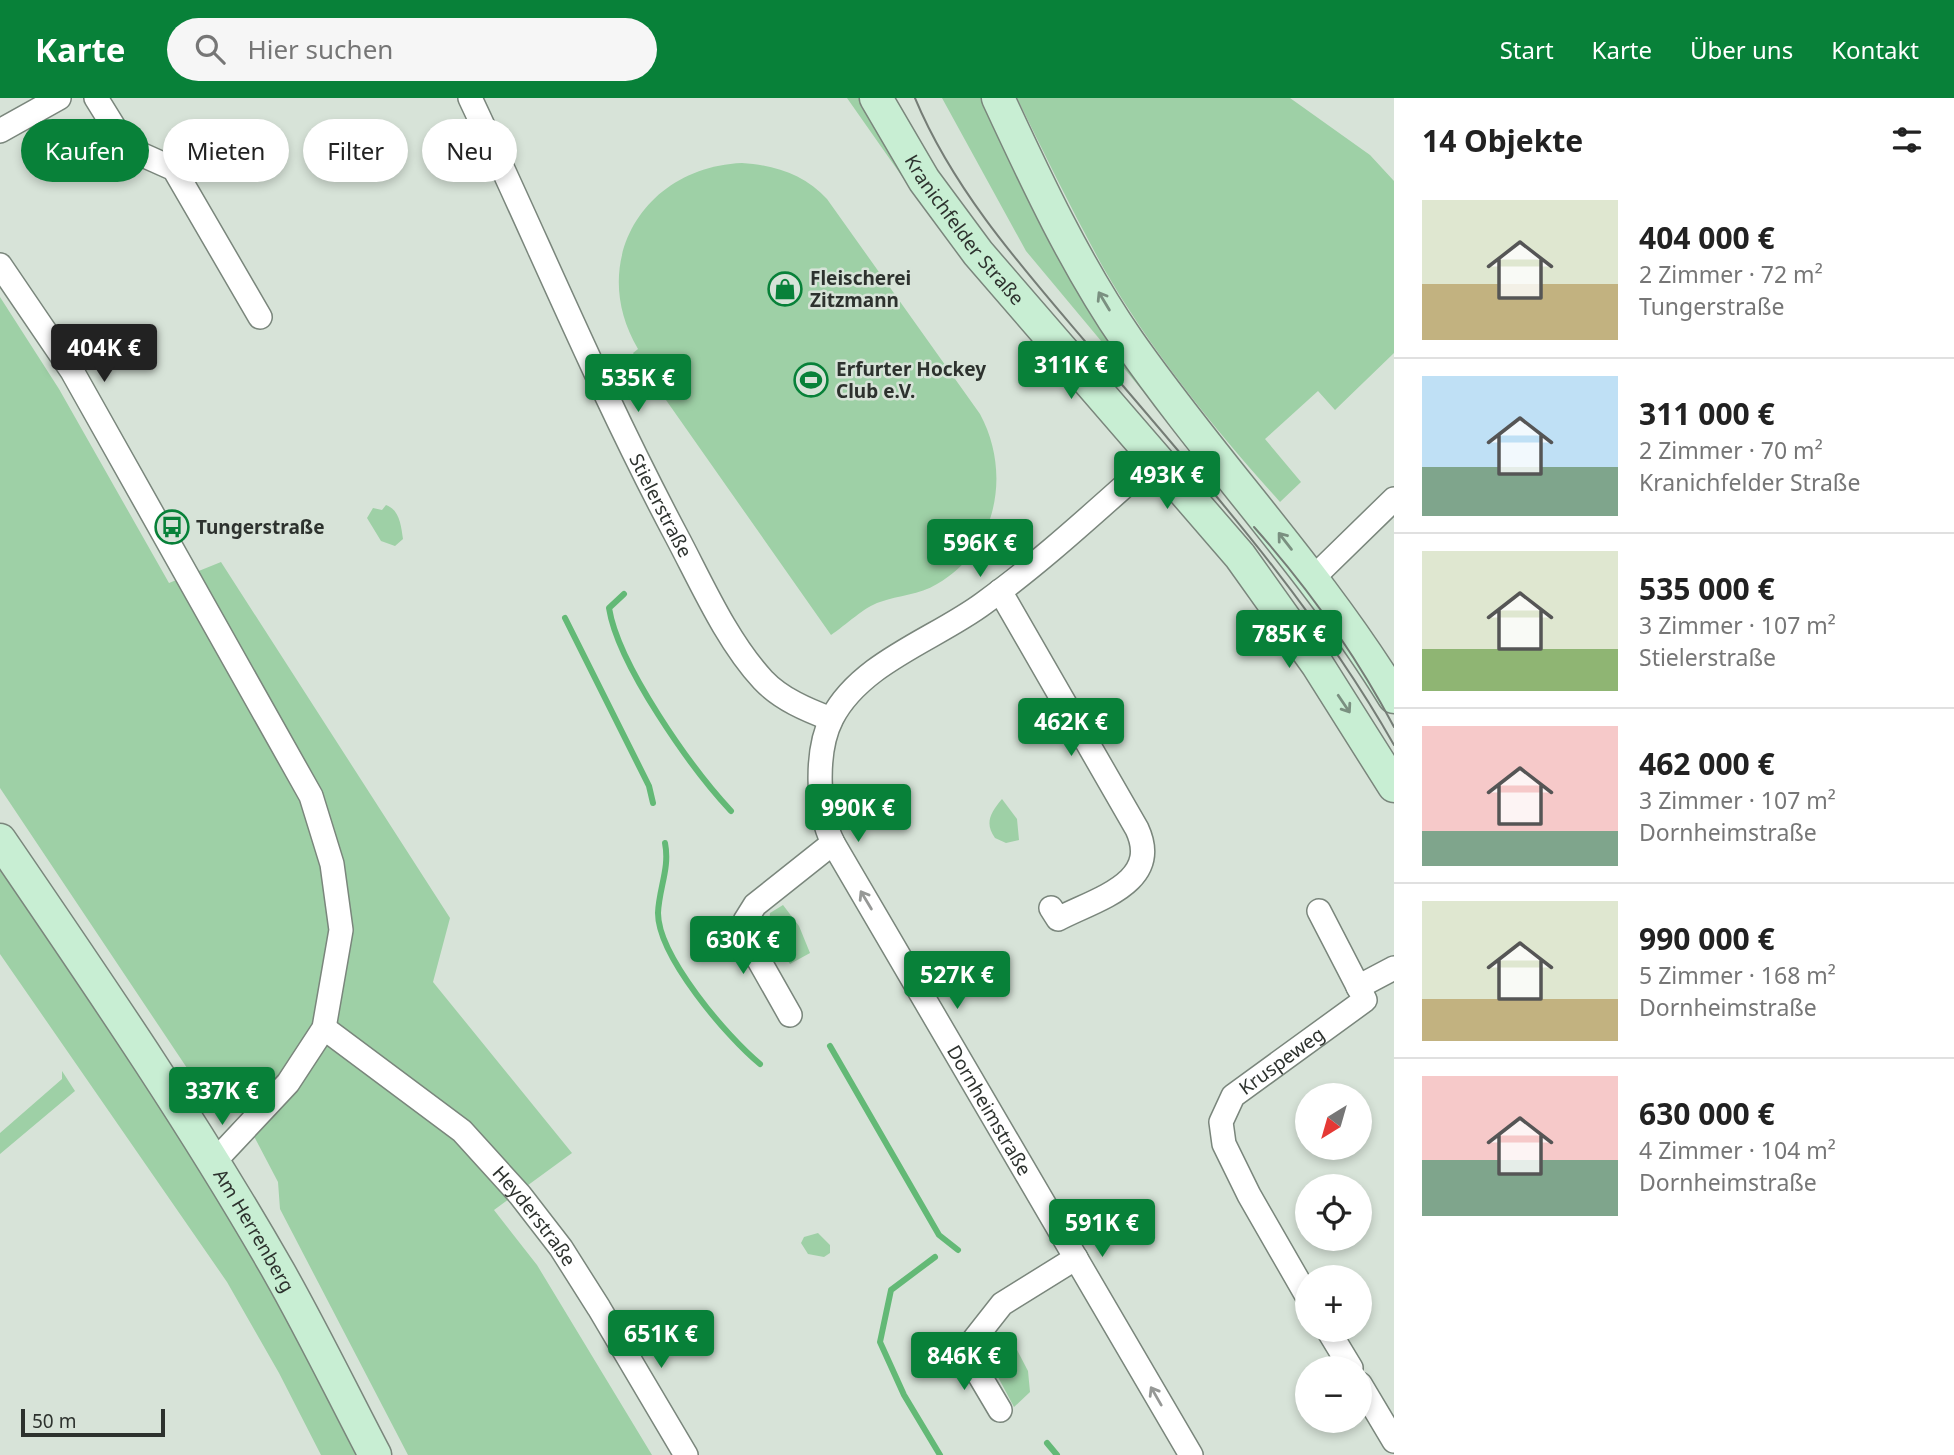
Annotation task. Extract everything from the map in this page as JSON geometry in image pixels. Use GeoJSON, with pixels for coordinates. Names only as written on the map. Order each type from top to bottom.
{"type":"FeatureCollection","features":[{"type":"Feature","properties":{"kind":"main road","name":"Kranichfelder Straße"},"geometry":{"type":"LineString","coordinates":[[876,98],[924,180],[978,253],[1240,556],[1318,664],[1394,786]]}},
{"type":"Feature","properties":{"kind":"main road"},"geometry":{"type":"LineString","coordinates":[[998,98],[1083,264],[1127,340],[1313,578],[1394,697]]}},
{"type":"Feature","properties":{"kind":"main road","name":"Am Herrenberg"},"geometry":{"type":"LineString","coordinates":[[0,840],[126,1024],[213,1163],[279,1273],[375,1455]]}},
{"type":"Feature","properties":{"kind":"street"},"geometry":{"type":"LineString","coordinates":[[0,131],[59,98]]}},
{"type":"Feature","properties":{"kind":"street"},"geometry":{"type":"LineString","coordinates":[[96,98],[127,148],[174,169],[260,317]]}},
{"type":"Feature","properties":{"kind":"street","name":"Stielerstraße"},"geometry":{"type":"LineString","coordinates":[[470,98],[635,458],[729,630],[753,668],[775,691],[806,710],[831,719]]}},
{"type":"Feature","properties":{"kind":"street"},"geometry":{"type":"LineString","coordinates":[[0,265],[41,321],[72,371],[311,796],[332,864],[341,930],[324,1028],[288,1083],[213,1163]]}},
{"type":"Feature","properties":{"kind":"street","name":"Dornheimstraße"},"geometry":{"type":"LineString","coordinates":[[1156,458],[1000,591],[873,673],[831,719],[823,743],[822,768],[824,819],[833,844],[1191,1455]]}},
{"type":"Feature","properties":{"kind":"street"},"geometry":{"type":"LineString","coordinates":[[1313,578],[1394,499]]}},
{"type":"Feature","properties":{"kind":"street"},"geometry":{"type":"LineString","coordinates":[[1000,591],[1137,829],[1144,848],[1142,864],[1126,883],[1058,919],[1051,908]]}},
{"type":"Feature","properties":{"kind":"street"},"geometry":{"type":"LineString","coordinates":[[790,1015],[747,939],[745,920],[762,898],[833,844]]}},
{"type":"Feature","properties":{"kind":"street"},"geometry":{"type":"LineString","coordinates":[[1319,911],[1358,987],[1394,968]]}},
{"type":"Feature","properties":{"kind":"street","name":"Kruspeweg"},"geometry":{"type":"LineString","coordinates":[[1295,1275],[1249,1195],[1224,1144],[1221,1122],[1233,1096],[1365,1000],[1358,987]]}},
{"type":"Feature","properties":{"kind":"street","name":"Heyderstraße"},"geometry":{"type":"LineString","coordinates":[[324,1028],[462,1131],[504,1176],[561,1248],[686,1455]]}},
{"type":"Feature","properties":{"kind":"street"},"geometry":{"type":"LineString","coordinates":[[1000,1410],[965,1352],[1002,1304],[1076,1258]]}},
{"type":"Feature","properties":{"kind":"street"},"geometry":{"type":"LineString","coordinates":[[1372,1404],[1394,1441]]}},
{"type":"Feature","properties":{"kind":"green space"},"geometry":{"type":"Polygon","coordinates":[[[847,98],[867,98],[934,222],[847,98]]]}},
{"type":"Feature","properties":{"kind":"green space"},"geometry":{"type":"Polygon","coordinates":[[[942,98],[986,98],[1172,426],[1026,251],[942,98]]]}},
{"type":"Feature","properties":{"kind":"green space"},"geometry":{"type":"Polygon","coordinates":[[[1017,98],[1290,98],[1370,155],[1394,181],[1394,353],[1335,410],[1318,391],[1265,439],[1301,482],[1280,502],[1186,390],[1123,300],[1081,227],[1017,98]]]}},
{"type":"Feature","properties":{"kind":"green space"},"geometry":{"type":"Polygon","coordinates":[[[742,163],[789,173],[809,184],[827,199],[980,414],[990,437],[995,461],[993,508],[974,551],[957,569],[937,584],[916,593],[874,604],[831,635],[633,353],[638,349],[624,316],[619,284],[622,253],[634,225],[652,201],[677,182],[707,169],[742,163]]]}},
{"type":"Feature","properties":{"kind":"green space"},"geometry":{"type":"Polygon","coordinates":[[[0,297],[59,389],[169,583],[221,562],[450,918],[433,982],[572,1153],[494,1210],[537,1265],[652,1455],[408,1455],[280,1209],[278,1182],[234,1098],[201,1089],[0,788],[0,297]]]}},
{"type":"Feature","properties":{"kind":"green space"},"geometry":{"type":"Polygon","coordinates":[[[386,505],[397,515],[400,524],[403,539],[395,546],[381,541],[367,518],[373,508],[382,510],[386,505]]]}},
{"type":"Feature","properties":{"kind":"green space"},"geometry":{"type":"Polygon","coordinates":[[[1002,799],[1017,819],[1019,840],[1006,843],[995,838],[992,833],[990,818],[1002,799]]]}},
{"type":"Feature","properties":{"kind":"green space"},"geometry":{"type":"Polygon","coordinates":[[[0,863],[152,1089],[253,1257],[358,1455],[321,1455],[279,1373],[227,1282],[0,954],[0,863]]]}},
{"type":"Feature","properties":{"kind":"green space"},"geometry":{"type":"Polygon","coordinates":[[[783,905],[799,926],[810,953],[790,964],[768,934],[770,913],[783,905]]]}},
{"type":"Feature","properties":{"kind":"green space"},"geometry":{"type":"Polygon","coordinates":[[[62,1071],[75,1091],[0,1154],[0,1133],[62,1079],[62,1071]]]}},
{"type":"Feature","properties":{"kind":"green space"},"geometry":{"type":"Polygon","coordinates":[[[818,1233],[830,1245],[830,1253],[824,1257],[808,1254],[801,1243],[804,1237],[818,1233]]]}},
{"type":"Feature","properties":{"kind":"green space"},"geometry":{"type":"Polygon","coordinates":[[[1016,1348],[1028,1371],[1030,1392],[1014,1407],[990,1362],[1016,1348]]]}},
{"type":"Feature","properties":{"kind":"waterway"},"geometry":{"type":"LineString","coordinates":[[624,594],[609,608],[626,658],[677,743],[731,811]]}},
{"type":"Feature","properties":{"kind":"waterway"},"geometry":{"type":"LineString","coordinates":[[565,618],[649,786],[653,803]]}},
{"type":"Feature","properties":{"kind":"waterway"},"geometry":{"type":"LineString","coordinates":[[665,843],[666,861],[658,913],[661,931],[669,951],[713,1016],[760,1064]]}},
{"type":"Feature","properties":{"kind":"waterway"},"geometry":{"type":"LineString","coordinates":[[830,1046],[939,1235],[958,1250]]}},
{"type":"Feature","properties":{"kind":"waterway"},"geometry":{"type":"LineString","coordinates":[[935,1257],[891,1290],[880,1342],[904,1395],[940,1455]]}},
{"type":"Feature","properties":{"kind":"waterway"},"geometry":{"type":"LineString","coordinates":[[1047,1443],[1057,1455]]}},
{"type":"Feature","properties":{"kind":"tram line"},"geometry":{"type":"LineString","coordinates":[[915,98],[951,167],[995,232],[1254,542],[1328,641],[1394,745]]}},
{"type":"Feature","properties":{"kind":"tram line"},"geometry":{"type":"LineString","coordinates":[[1254,527],[1330,623],[1364,674],[1394,727]]}},
{"type":"Feature","properties":{"kind":"place","name":"Fleischerei Zitzmann"},"geometry":{"type":"Point","coordinates":[785,289]}},
{"type":"Feature","properties":{"kind":"place","name":"Erfurter Hockey Club e.V."},"geometry":{"type":"Point","coordinates":[811,380]}},
{"type":"Feature","properties":{"kind":"place","name":"Tungerstraße"},"geometry":{"type":"Point","coordinates":[172,527]}}]}
